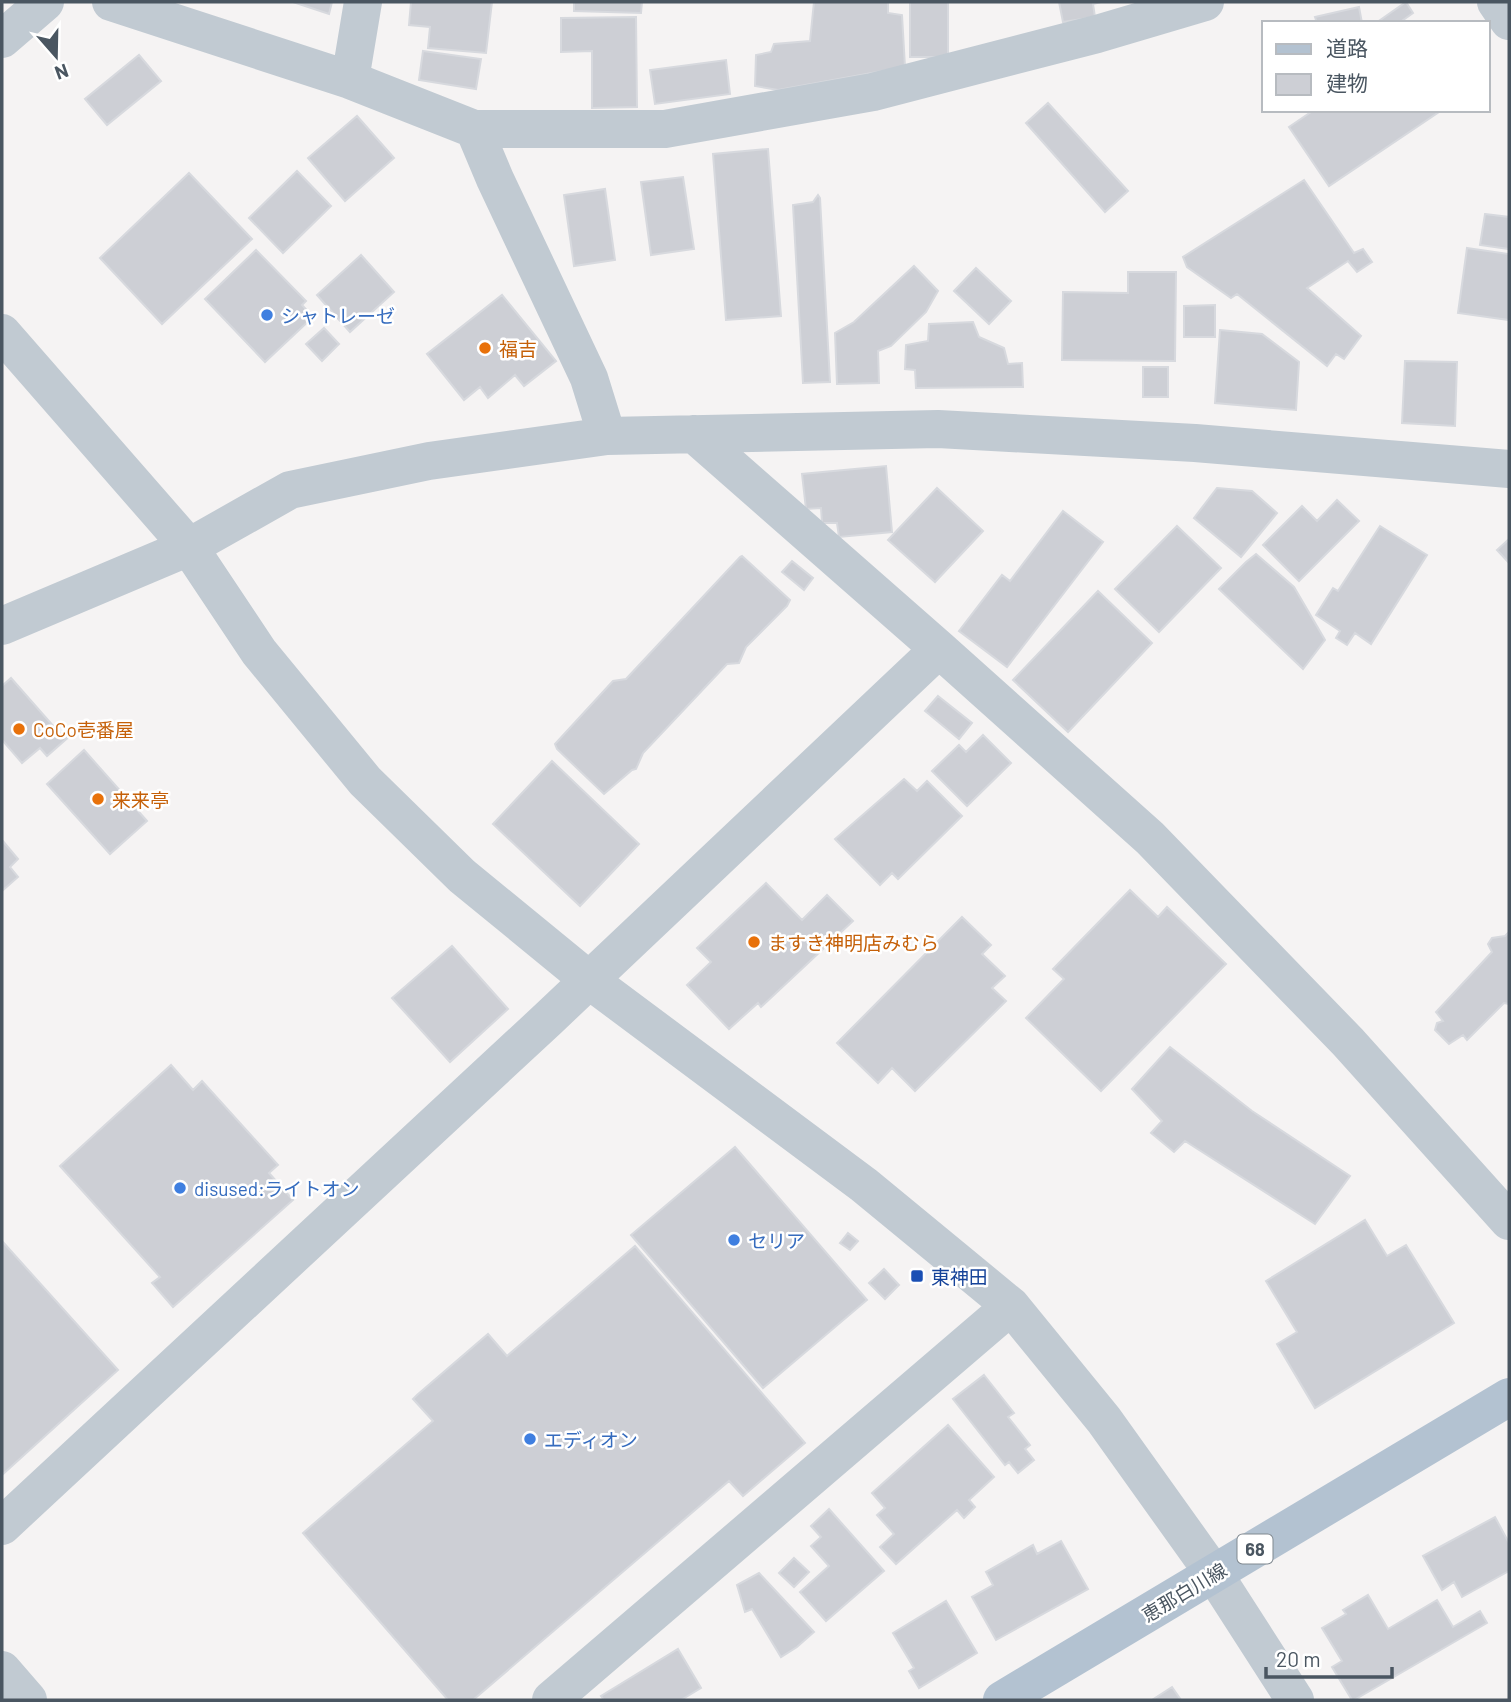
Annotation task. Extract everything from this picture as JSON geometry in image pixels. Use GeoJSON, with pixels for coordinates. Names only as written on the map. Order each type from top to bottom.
{"type":"FeatureCollection","features":[{"type":"Feature","properties":{"kind":"main road","name":"恵那白川線"},"geometry":{"type":"LineString","coordinates":[[1002,1700],[1509,1397]]}},
{"type":"Feature","properties":{"kind":"street"},"geometry":{"type":"LineString","coordinates":[[2,39],[45,2]]}},
{"type":"Feature","properties":{"kind":"street"},"geometry":{"type":"LineString","coordinates":[[111,2],[350,80],[474,129],[665,129],[873,92],[1097,34],[1205,2]]}},
{"type":"Feature","properties":{"kind":"street"},"geometry":{"type":"LineString","coordinates":[[350,80],[363,2]]}},
{"type":"Feature","properties":{"kind":"street"},"geometry":{"type":"LineString","coordinates":[[1496,2],[1509,21]]}},
{"type":"Feature","properties":{"kind":"street"},"geometry":{"type":"LineString","coordinates":[[474,129],[500,191],[589,378],[607,436]]}},
{"type":"Feature","properties":{"kind":"street"},"geometry":{"type":"LineString","coordinates":[[2,333],[189,547],[259,652],[365,781],[462,876],[589,980],[864,1185],[1010,1306],[1104,1420],[1214,1574],[1295,1700]]}},
{"type":"Feature","properties":{"kind":"street"},"geometry":{"type":"LineString","coordinates":[[2,626],[189,547],[290,490],[429,461],[607,436],[938,429],[1195,443],[1509,469]]}},
{"type":"Feature","properties":{"kind":"street"},"geometry":{"type":"LineString","coordinates":[[694,434],[1150,838],[1348,1042],[1509,1221]]}},
{"type":"Feature","properties":{"kind":"street"},"geometry":{"type":"LineString","coordinates":[[2,1527],[589,980],[939,649]]}},
{"type":"Feature","properties":{"kind":"street"},"geometry":{"type":"LineString","coordinates":[[551,1700],[1010,1306]]}},
{"type":"Feature","properties":{"kind":"street"},"geometry":{"type":"LineString","coordinates":[[2,1670],[29,1700]]}},
{"type":"Feature","properties":{"kind":"building"},"geometry":{"type":"Polygon","coordinates":[[[293,2],[332,2],[329,14],[293,2]]]}},
{"type":"Feature","properties":{"kind":"building"},"geometry":{"type":"Polygon","coordinates":[[[411,2],[492,2],[486,53],[428,48],[430,27],[409,25],[411,2]]]}},
{"type":"Feature","properties":{"kind":"building"},"geometry":{"type":"Polygon","coordinates":[[[574,2],[642,2],[641,13],[574,11],[574,2]]]}},
{"type":"Feature","properties":{"kind":"building"},"geometry":{"type":"Polygon","coordinates":[[[814,2],[888,2],[888,13],[902,15],[905,67],[778,90],[755,86],[756,55],[771,52],[774,44],[810,41],[814,2]]]}},
{"type":"Feature","properties":{"kind":"building"},"geometry":{"type":"Polygon","coordinates":[[[910,2],[948,2],[948,57],[910,57],[910,2]]]}},
{"type":"Feature","properties":{"kind":"building"},"geometry":{"type":"Polygon","coordinates":[[[1059,2],[1101,2],[1093,4],[1095,17],[1063,22],[1059,2]]]}},
{"type":"Feature","properties":{"kind":"building"},"geometry":{"type":"Polygon","coordinates":[[[1406,2],[1413,13],[1402,21],[1379,21],[1406,2]]]}},
{"type":"Feature","properties":{"kind":"building"},"geometry":{"type":"Polygon","coordinates":[[[1359,7],[1362,21],[1316,21],[1315,17],[1359,7]]]}},
{"type":"Feature","properties":{"kind":"building"},"geometry":{"type":"Polygon","coordinates":[[[636,17],[637,107],[592,108],[592,51],[561,52],[561,18],[636,17]]]}},
{"type":"Feature","properties":{"kind":"building"},"geometry":{"type":"Polygon","coordinates":[[[423,51],[481,59],[476,89],[419,80],[423,51]]]}},
{"type":"Feature","properties":{"kind":"building"},"geometry":{"type":"Polygon","coordinates":[[[139,55],[161,81],[107,125],[85,99],[139,55]]]}},
{"type":"Feature","properties":{"kind":"building"},"geometry":{"type":"Polygon","coordinates":[[[726,60],[730,94],[655,104],[650,70],[726,60]]]}},
{"type":"Feature","properties":{"kind":"building"},"geometry":{"type":"Polygon","coordinates":[[[1048,103],[1128,191],[1105,212],[1026,123],[1048,103]]]}},
{"type":"Feature","properties":{"kind":"building"},"geometry":{"type":"Polygon","coordinates":[[[1311,112],[1439,112],[1329,186],[1289,127],[1311,112]]]}},
{"type":"Feature","properties":{"kind":"building"},"geometry":{"type":"Polygon","coordinates":[[[357,116],[394,158],[345,201],[308,158],[357,116]]]}},
{"type":"Feature","properties":{"kind":"building"},"geometry":{"type":"Polygon","coordinates":[[[768,149],[781,316],[726,320],[713,154],[768,149]]]}},
{"type":"Feature","properties":{"kind":"building"},"geometry":{"type":"Polygon","coordinates":[[[297,171],[331,206],[283,253],[249,218],[297,171]]]}},
{"type":"Feature","properties":{"kind":"building"},"geometry":{"type":"Polygon","coordinates":[[[189,173],[252,239],[162,324],[100,258],[189,173]]]}},
{"type":"Feature","properties":{"kind":"building"},"geometry":{"type":"Polygon","coordinates":[[[683,177],[694,249],[651,255],[641,182],[683,177]]]}},
{"type":"Feature","properties":{"kind":"building"},"geometry":{"type":"Polygon","coordinates":[[[1304,180],[1354,253],[1363,249],[1372,262],[1357,272],[1348,261],[1307,288],[1361,336],[1344,359],[1336,354],[1327,366],[1237,294],[1231,298],[1187,267],[1183,257],[1304,180]]]}},
{"type":"Feature","properties":{"kind":"building"},"geometry":{"type":"Polygon","coordinates":[[[605,189],[615,260],[574,266],[564,195],[605,189]]]}},
{"type":"Feature","properties":{"kind":"building"},"geometry":{"type":"Polygon","coordinates":[[[818,195],[830,382],[803,383],[793,205],[813,202],[818,195]]]}},
{"type":"Feature","properties":{"kind":"building"},"geometry":{"type":"Polygon","coordinates":[[[1485,214],[1509,217],[1509,249],[1480,245],[1485,214]]]}},
{"type":"Feature","properties":{"kind":"building"},"geometry":{"type":"Polygon","coordinates":[[[1467,248],[1509,254],[1509,320],[1458,313],[1467,248]]]}},
{"type":"Feature","properties":{"kind":"building"},"geometry":{"type":"Polygon","coordinates":[[[256,250],[306,301],[302,305],[313,317],[265,362],[205,299],[256,250]]]}},
{"type":"Feature","properties":{"kind":"building"},"geometry":{"type":"Polygon","coordinates":[[[361,255],[394,292],[350,332],[317,295],[361,255]]]}},
{"type":"Feature","properties":{"kind":"building"},"geometry":{"type":"Polygon","coordinates":[[[914,266],[938,291],[926,312],[891,346],[878,351],[879,383],[837,384],[835,333],[854,322],[914,266]]]}},
{"type":"Feature","properties":{"kind":"building"},"geometry":{"type":"Polygon","coordinates":[[[976,268],[1011,301],[989,324],[954,291],[976,268]]]}},
{"type":"Feature","properties":{"kind":"building"},"geometry":{"type":"Polygon","coordinates":[[[1128,272],[1176,272],[1175,361],[1062,360],[1063,292],[1128,293],[1128,272]]]}},
{"type":"Feature","properties":{"kind":"building"},"geometry":{"type":"Polygon","coordinates":[[[502,295],[556,361],[524,386],[515,375],[488,398],[480,387],[464,400],[427,354],[502,295]]]}},
{"type":"Feature","properties":{"kind":"building"},"geometry":{"type":"Polygon","coordinates":[[[1215,305],[1215,337],[1184,337],[1184,306],[1215,305]]]}},
{"type":"Feature","properties":{"kind":"building"},"geometry":{"type":"Polygon","coordinates":[[[973,322],[979,337],[1004,348],[1008,364],[1022,363],[1023,387],[916,388],[915,370],[905,369],[906,345],[928,341],[929,324],[973,322]]]}},
{"type":"Feature","properties":{"kind":"building"},"geometry":{"type":"Polygon","coordinates":[[[324,328],[339,344],[322,361],[306,344],[324,328]]]}},
{"type":"Feature","properties":{"kind":"building"},"geometry":{"type":"Polygon","coordinates":[[[1220,330],[1262,334],[1299,362],[1296,410],[1215,403],[1220,330]]]}},
{"type":"Feature","properties":{"kind":"building"},"geometry":{"type":"Polygon","coordinates":[[[1405,361],[1457,362],[1455,426],[1402,423],[1405,361]]]}},
{"type":"Feature","properties":{"kind":"building"},"geometry":{"type":"Polygon","coordinates":[[[1143,367],[1168,367],[1168,397],[1143,397],[1143,367]]]}},
{"type":"Feature","properties":{"kind":"building"},"geometry":{"type":"Polygon","coordinates":[[[886,466],[892,532],[839,537],[837,523],[822,523],[821,508],[806,509],[802,474],[886,466]]]}},
{"type":"Feature","properties":{"kind":"building"},"geometry":{"type":"Polygon","coordinates":[[[937,488],[983,531],[935,582],[888,540],[937,488]]]}},
{"type":"Feature","properties":{"kind":"building"},"geometry":{"type":"Polygon","coordinates":[[[1217,488],[1252,491],[1277,513],[1241,557],[1194,518],[1217,488]]]}},
{"type":"Feature","properties":{"kind":"building"},"geometry":{"type":"Polygon","coordinates":[[[1337,500],[1359,521],[1299,581],[1263,545],[1302,506],[1317,521],[1337,500]]]}},
{"type":"Feature","properties":{"kind":"building"},"geometry":{"type":"Polygon","coordinates":[[[1063,511],[1103,542],[1007,667],[959,631],[1002,575],[1010,581],[1063,511]]]}},
{"type":"Feature","properties":{"kind":"building"},"geometry":{"type":"Polygon","coordinates":[[[1177,526],[1221,568],[1159,632],[1115,589],[1177,526]]]}},
{"type":"Feature","properties":{"kind":"building"},"geometry":{"type":"Polygon","coordinates":[[[1380,526],[1427,555],[1371,644],[1355,633],[1347,645],[1336,638],[1340,631],[1316,615],[1333,588],[1338,591],[1380,526]]]}},
{"type":"Feature","properties":{"kind":"building"},"geometry":{"type":"Polygon","coordinates":[[[1509,539],[1509,563],[1497,550],[1509,539]]]}},
{"type":"Feature","properties":{"kind":"building"},"geometry":{"type":"Polygon","coordinates":[[[1256,554],[1294,587],[1325,640],[1303,669],[1219,589],[1256,554]]]}},
{"type":"Feature","properties":{"kind":"building"},"geometry":{"type":"Polygon","coordinates":[[[742,556],[790,600],[787,606],[746,647],[739,663],[727,664],[643,753],[636,769],[604,794],[555,744],[613,681],[626,679],[742,556]]]}},
{"type":"Feature","properties":{"kind":"building"},"geometry":{"type":"Polygon","coordinates":[[[792,561],[813,578],[804,590],[782,572],[792,561]]]}},
{"type":"Feature","properties":{"kind":"building"},"geometry":{"type":"Polygon","coordinates":[[[1098,591],[1152,643],[1068,732],[1013,680],[1098,591]]]}},
{"type":"Feature","properties":{"kind":"building"},"geometry":{"type":"Polygon","coordinates":[[[11,678],[62,736],[69,730],[72,734],[47,756],[40,748],[22,763],[2,740],[2,686],[11,678]]]}},
{"type":"Feature","properties":{"kind":"building"},"geometry":{"type":"Polygon","coordinates":[[[938,696],[972,723],[959,739],[925,711],[938,696]]]}},
{"type":"Feature","properties":{"kind":"building"},"geometry":{"type":"Polygon","coordinates":[[[983,735],[1011,763],[967,806],[932,771],[959,745],[966,752],[983,735]]]}},
{"type":"Feature","properties":{"kind":"building"},"geometry":{"type":"Polygon","coordinates":[[[84,750],[147,821],[110,854],[47,784],[84,750]]]}},
{"type":"Feature","properties":{"kind":"building"},"geometry":{"type":"Polygon","coordinates":[[[552,761],[639,844],[580,906],[493,824],[552,761]]]}},
{"type":"Feature","properties":{"kind":"building"},"geometry":{"type":"Polygon","coordinates":[[[904,779],[917,791],[927,781],[962,816],[898,879],[892,873],[880,885],[835,839],[904,779]]]}},
{"type":"Feature","properties":{"kind":"building"},"geometry":{"type":"Polygon","coordinates":[[[2,840],[18,859],[10,867],[18,877],[2,891],[2,840]]]}},
{"type":"Feature","properties":{"kind":"building"},"geometry":{"type":"Polygon","coordinates":[[[766,883],[802,920],[827,895],[853,921],[761,1007],[758,1003],[729,1029],[687,985],[711,962],[697,948],[766,883]]]}},
{"type":"Feature","properties":{"kind":"building"},"geometry":{"type":"Polygon","coordinates":[[[1130,890],[1158,917],[1167,907],[1226,964],[1101,1091],[1026,1018],[1064,979],[1053,969],[1130,890]]]}},
{"type":"Feature","properties":{"kind":"building"},"geometry":{"type":"Polygon","coordinates":[[[962,917],[991,945],[982,954],[1005,976],[992,988],[1006,1001],[915,1091],[892,1068],[878,1083],[837,1043],[962,917]]]}},
{"type":"Feature","properties":{"kind":"building"},"geometry":{"type":"Polygon","coordinates":[[[1509,932],[1509,1004],[1504,1003],[1467,1040],[1463,1035],[1449,1044],[1435,1030],[1437,1023],[1443,1021],[1436,1012],[1492,952],[1488,944],[1492,938],[1505,936],[1509,932]]]}},
{"type":"Feature","properties":{"kind":"building"},"geometry":{"type":"Polygon","coordinates":[[[452,946],[508,1009],[450,1062],[392,998],[452,946]]]}},
{"type":"Feature","properties":{"kind":"building"},"geometry":{"type":"Polygon","coordinates":[[[1170,1047],[1252,1111],[1350,1176],[1315,1224],[1185,1141],[1174,1152],[1151,1133],[1162,1121],[1132,1089],[1170,1047]]]}},
{"type":"Feature","properties":{"kind":"building"},"geometry":{"type":"Polygon","coordinates":[[[171,1065],[193,1090],[202,1081],[278,1165],[269,1173],[293,1200],[173,1307],[152,1283],[160,1277],[60,1166],[171,1065]]]}},
{"type":"Feature","properties":{"kind":"building"},"geometry":{"type":"Polygon","coordinates":[[[735,1147],[867,1300],[763,1388],[631,1235],[735,1147]]]}},
{"type":"Feature","properties":{"kind":"building"},"geometry":{"type":"Polygon","coordinates":[[[1365,1220],[1387,1256],[1406,1245],[1454,1323],[1315,1408],[1277,1344],[1297,1332],[1266,1281],[1365,1220]]]}},
{"type":"Feature","properties":{"kind":"building"},"geometry":{"type":"Polygon","coordinates":[[[848,1233],[858,1241],[850,1250],[840,1243],[848,1233]]]}},
{"type":"Feature","properties":{"kind":"building"},"geometry":{"type":"Polygon","coordinates":[[[2,1241],[118,1370],[2,1475],[2,1241]]]}},
{"type":"Feature","properties":{"kind":"building"},"geometry":{"type":"Polygon","coordinates":[[[635,1246],[805,1443],[743,1496],[729,1481],[473,1700],[448,1700],[303,1533],[433,1421],[413,1399],[417,1395],[488,1334],[507,1356],[635,1246]]]}},
{"type":"Feature","properties":{"kind":"building"},"geometry":{"type":"Polygon","coordinates":[[[884,1269],[899,1285],[885,1299],[869,1283],[884,1269]]]}},
{"type":"Feature","properties":{"kind":"building"},"geometry":{"type":"Polygon","coordinates":[[[984,1375],[1014,1413],[1008,1417],[1030,1445],[1025,1449],[1034,1460],[1018,1473],[1009,1462],[1005,1465],[953,1399],[984,1375]]]}},
{"type":"Feature","properties":{"kind":"building"},"geometry":{"type":"Polygon","coordinates":[[[948,1425],[994,1477],[969,1500],[975,1507],[964,1518],[957,1510],[896,1564],[880,1547],[894,1534],[877,1515],[885,1508],[872,1493],[948,1425]]]}},
{"type":"Feature","properties":{"kind":"building"},"geometry":{"type":"Polygon","coordinates":[[[829,1509],[884,1571],[826,1621],[800,1592],[829,1566],[811,1546],[821,1537],[811,1526],[829,1509]]]}},
{"type":"Feature","properties":{"kind":"building"},"geometry":{"type":"Polygon","coordinates":[[[1495,1517],[1509,1543],[1509,1571],[1462,1597],[1454,1582],[1442,1590],[1423,1556],[1495,1517]]]}},
{"type":"Feature","properties":{"kind":"building"},"geometry":{"type":"Polygon","coordinates":[[[1061,1541],[1088,1589],[996,1640],[972,1597],[993,1585],[986,1572],[1033,1545],[1037,1554],[1061,1541]]]}},
{"type":"Feature","properties":{"kind":"building"},"geometry":{"type":"Polygon","coordinates":[[[794,1558],[809,1572],[794,1587],[779,1573],[794,1558]]]}},
{"type":"Feature","properties":{"kind":"building"},"geometry":{"type":"Polygon","coordinates":[[[759,1573],[814,1632],[781,1657],[752,1609],[745,1612],[737,1585],[759,1573]]]}},
{"type":"Feature","properties":{"kind":"building"},"geometry":{"type":"Polygon","coordinates":[[[1368,1595],[1388,1629],[1437,1600],[1453,1627],[1480,1611],[1487,1623],[1352,1700],[1332,1667],[1342,1661],[1322,1628],[1346,1614],[1343,1610],[1368,1595]]]}},
{"type":"Feature","properties":{"kind":"building"},"geometry":{"type":"Polygon","coordinates":[[[946,1601],[977,1653],[919,1688],[909,1671],[914,1668],[893,1633],[946,1601]]]}},
{"type":"Feature","properties":{"kind":"building"},"geometry":{"type":"Polygon","coordinates":[[[678,1649],[701,1688],[681,1700],[604,1700],[601,1696],[678,1649]]]}},
{"type":"Feature","properties":{"kind":"building"},"geometry":{"type":"Polygon","coordinates":[[[1172,1687],[1181,1700],[1152,1700],[1172,1687]]]}},
{"type":"Feature","properties":{"kind":"place","name":"シャトレーゼ"},"geometry":{"type":"Point","coordinates":[267,315]}},
{"type":"Feature","properties":{"kind":"place","name":"福吉"},"geometry":{"type":"Point","coordinates":[485,348]}},
{"type":"Feature","properties":{"kind":"place","name":"CoCo壱番屋"},"geometry":{"type":"Point","coordinates":[19,729]}},
{"type":"Feature","properties":{"kind":"place","name":"来来亭"},"geometry":{"type":"Point","coordinates":[98,799]}},
{"type":"Feature","properties":{"kind":"place","name":"ますき神明店みむら"},"geometry":{"type":"Point","coordinates":[754,942]}},
{"type":"Feature","properties":{"kind":"place","name":"disused:ライトオン"},"geometry":{"type":"Point","coordinates":[180,1188]}},
{"type":"Feature","properties":{"kind":"place","name":"セリア"},"geometry":{"type":"Point","coordinates":[734,1240]}},
{"type":"Feature","properties":{"kind":"place","name":"東神田"},"geometry":{"type":"Point","coordinates":[917,1276]}},
{"type":"Feature","properties":{"kind":"place","name":"エディオン"},"geometry":{"type":"Point","coordinates":[530,1439]}}]}
